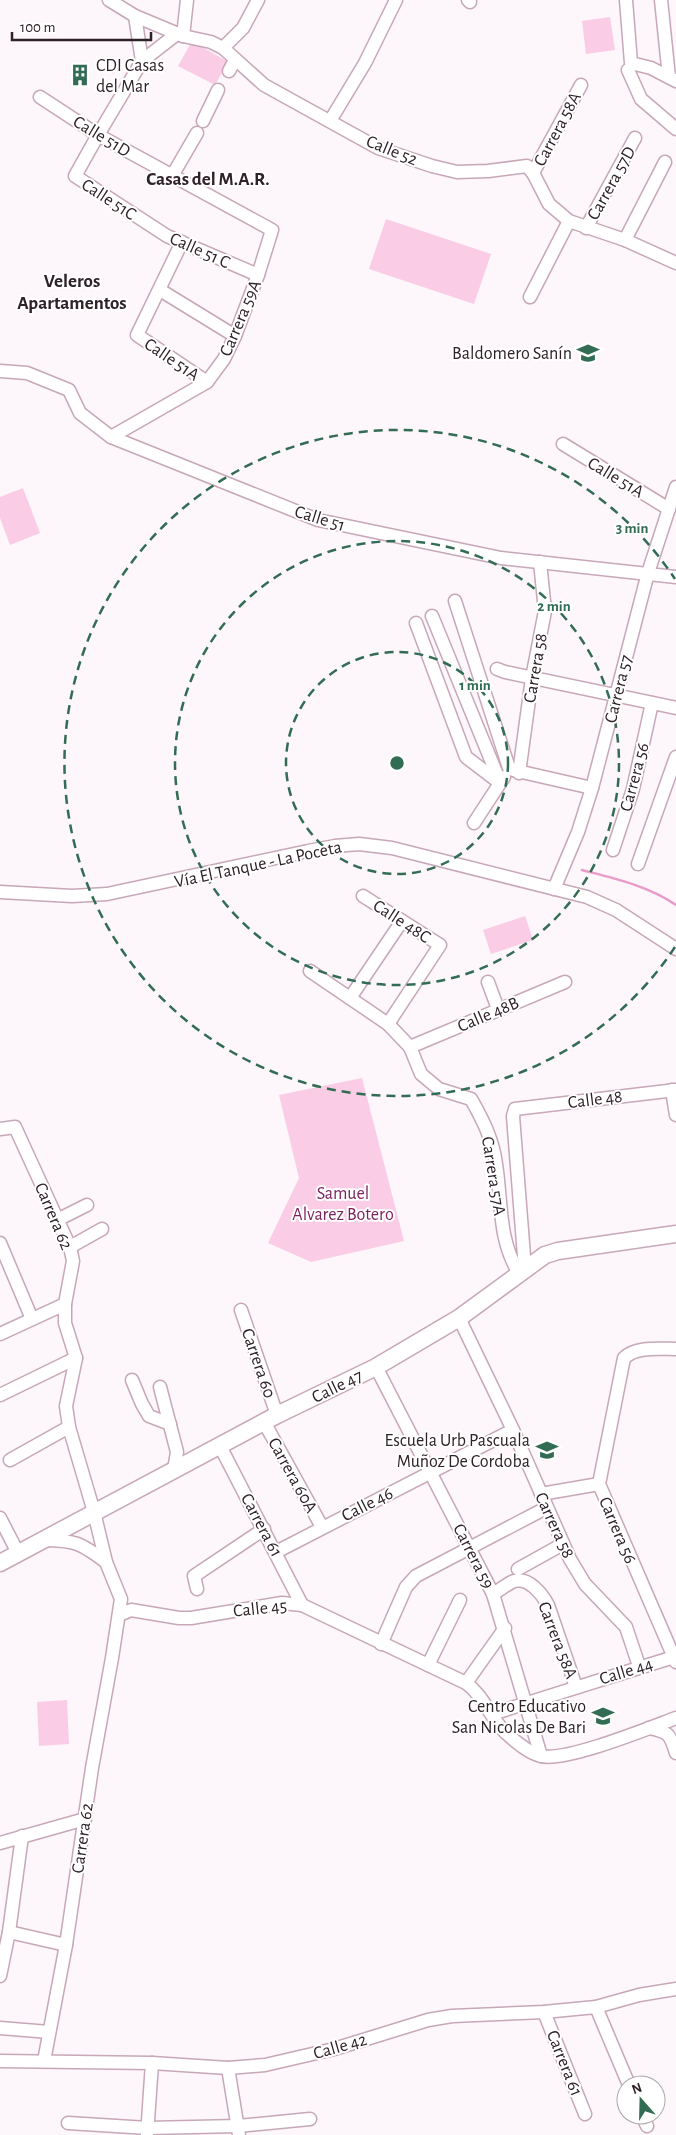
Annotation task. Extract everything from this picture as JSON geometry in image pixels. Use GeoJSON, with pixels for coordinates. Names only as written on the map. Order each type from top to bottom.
{"type":"FeatureCollection","features":[{"type":"Feature","properties":{"kind":"main road","name":"Calle 47"},"geometry":{"type":"LineString","coordinates":[[0,1563],[94,1512],[179,1462],[220,1446],[376,1367],[459,1318],[520,1265],[553,1252],[676,1234]]}},
{"type":"Feature","properties":{"kind":"street","name":"Calle 52"},"geometry":{"type":"LineString","coordinates":[[109,0],[135,16],[181,34],[211,42],[223,48],[232,66],[378,148],[432,166],[457,172],[488,171],[527,166],[533,173]]}},
{"type":"Feature","properties":{"kind":"street"},"geometry":{"type":"LineString","coordinates":[[98,135],[142,62],[181,34],[188,0]]}},
{"type":"Feature","properties":{"kind":"street"},"geometry":{"type":"LineString","coordinates":[[223,48],[243,28],[258,0]]}},
{"type":"Feature","properties":{"kind":"street"},"geometry":{"type":"LineString","coordinates":[[330,121],[365,63],[396,0]]}},
{"type":"Feature","properties":{"kind":"street"},"geometry":{"type":"LineString","coordinates":[[626,0],[629,66],[641,99],[676,129]]}},
{"type":"Feature","properties":{"kind":"street"},"geometry":{"type":"LineString","coordinates":[[629,66],[651,68],[673,79],[671,43],[661,0]]}},
{"type":"Feature","properties":{"kind":"street"},"geometry":{"type":"LineString","coordinates":[[135,16],[142,62]]}},
{"type":"Feature","properties":{"kind":"street","name":"Carrera 58A"},"geometry":{"type":"LineString","coordinates":[[533,173],[581,85]]}},
{"type":"Feature","properties":{"kind":"street"},"geometry":{"type":"LineString","coordinates":[[172,176],[200,126],[215,93]]}},
{"type":"Feature","properties":{"kind":"street","name":"Calle 51D"},"geometry":{"type":"LineString","coordinates":[[40,97],[98,135],[272,230]]}},
{"type":"Feature","properties":{"kind":"street","name":"Calle 51C"},"geometry":{"type":"LineString","coordinates":[[98,135],[75,176],[144,221]]}},
{"type":"Feature","properties":{"kind":"street","name":"Carrera 57D"},"geometry":{"type":"LineString","coordinates":[[586,228],[635,138]]}},
{"type":"Feature","properties":{"kind":"street"},"geometry":{"type":"LineString","coordinates":[[625,240],[665,162]]}},
{"type":"Feature","properties":{"kind":"street"},"geometry":{"type":"LineString","coordinates":[[533,173],[549,204],[569,221],[625,240],[676,263]]}},
{"type":"Feature","properties":{"kind":"street","name":"Calle 51 C"},"geometry":{"type":"LineString","coordinates":[[144,221],[167,236],[258,275]]}},
{"type":"Feature","properties":{"kind":"street"},"geometry":{"type":"LineString","coordinates":[[530,297],[569,221]]}},
{"type":"Feature","properties":{"kind":"street","name":"Carrera 59A"},"geometry":{"type":"LineString","coordinates":[[111,437],[207,382],[224,359],[235,336],[258,275],[272,230]]}},
{"type":"Feature","properties":{"kind":"street"},"geometry":{"type":"LineString","coordinates":[[182,242],[160,290],[235,336]]}},
{"type":"Feature","properties":{"kind":"street","name":"Calle 51A"},"geometry":{"type":"LineString","coordinates":[[160,290],[137,335],[207,382]]}},
{"type":"Feature","properties":{"kind":"street","name":"Calle 51"},"geometry":{"type":"LineString","coordinates":[[0,371],[27,373],[69,390],[80,413],[111,437],[318,520],[501,558],[648,572],[676,577]]}},
{"type":"Feature","properties":{"kind":"street","name":"Calle 51A"},"geometry":{"type":"LineString","coordinates":[[562,444],[670,510]]}},
{"type":"Feature","properties":{"kind":"street","name":"Carrera 57"},"geometry":{"type":"LineString","coordinates":[[554,889],[578,832],[592,788],[648,572],[676,488]]}},
{"type":"Feature","properties":{"kind":"street","name":"Carrera 58"},"geometry":{"type":"LineString","coordinates":[[474,823],[500,783],[514,771],[545,611],[540,562]]}},
{"type":"Feature","properties":{"kind":"street"},"geometry":{"type":"LineString","coordinates":[[455,600],[514,771],[592,788]]}},
{"type":"Feature","properties":{"kind":"street"},"geometry":{"type":"LineString","coordinates":[[432,616],[500,783]]}},
{"type":"Feature","properties":{"kind":"street"},"geometry":{"type":"LineString","coordinates":[[416,622],[466,756],[500,783]]}},
{"type":"Feature","properties":{"kind":"street"},"geometry":{"type":"LineString","coordinates":[[497,669],[676,708]]}},
{"type":"Feature","properties":{"kind":"street","name":"Carrera 56"},"geometry":{"type":"LineString","coordinates":[[613,850],[633,789],[652,703]]}},
{"type":"Feature","properties":{"kind":"street"},"geometry":{"type":"LineString","coordinates":[[638,864],[676,757]]}},
{"type":"Feature","properties":{"kind":"street","name":"Vía El Tanque - La Poceta"},"geometry":{"type":"LineString","coordinates":[[0,892],[72,896],[107,894],[326,848],[358,844],[392,848],[587,897],[609,906],[676,949]]}},
{"type":"Feature","properties":{"kind":"street","name":"Calle 48C"},"geometry":{"type":"LineString","coordinates":[[363,896],[440,945],[388,1024]]}},
{"type":"Feature","properties":{"kind":"street"},"geometry":{"type":"LineString","coordinates":[[350,998],[402,921]]}},
{"type":"Feature","properties":{"kind":"street"},"geometry":{"type":"LineString","coordinates":[[310,971],[388,1024]]}},
{"type":"Feature","properties":{"kind":"street"},"geometry":{"type":"LineString","coordinates":[[488,982],[498,1009]]}},
{"type":"Feature","properties":{"kind":"street","name":"Calle 48B"},"geometry":{"type":"LineString","coordinates":[[410,1047],[565,982]]}},
{"type":"Feature","properties":{"kind":"street","name":"Carrera 57A"},"geometry":{"type":"LineString","coordinates":[[388,1024],[410,1047],[421,1074],[439,1089],[471,1099],[489,1133],[496,1163],[504,1240],[520,1265]]}},
{"type":"Feature","properties":{"kind":"street"},"geometry":{"type":"LineString","coordinates":[[674,1090],[676,1115]]}},
{"type":"Feature","properties":{"kind":"street","name":"Calle 48"},"geometry":{"type":"LineString","coordinates":[[520,1265],[513,1116],[515,1109],[674,1090]]}},
{"type":"Feature","properties":{"kind":"street","name":"Carrera 62"},"geometry":{"type":"LineString","coordinates":[[0,1129],[15,1127],[70,1247],[73,1261],[65,1304],[65,1323],[76,1358],[66,1406],[69,1427],[94,1512]]}},
{"type":"Feature","properties":{"kind":"street"},"geometry":{"type":"LineString","coordinates":[[57,1220],[86,1205]]}},
{"type":"Feature","properties":{"kind":"street"},"geometry":{"type":"LineString","coordinates":[[70,1247],[102,1229]]}},
{"type":"Feature","properties":{"kind":"street"},"geometry":{"type":"LineString","coordinates":[[0,1243],[32,1319]]}},
{"type":"Feature","properties":{"kind":"street"},"geometry":{"type":"LineString","coordinates":[[0,1334],[65,1304]]}},
{"type":"Feature","properties":{"kind":"street","name":"Carrera 60"},"geometry":{"type":"LineString","coordinates":[[241,1310],[271,1419]]}},
{"type":"Feature","properties":{"kind":"street","name":"Carrera 58"},"geometry":{"type":"LineString","coordinates":[[459,1318],[513,1430],[546,1508],[564,1544],[585,1584],[626,1627],[640,1666]]}},
{"type":"Feature","properties":{"kind":"street","name":"Carrera 56"},"geometry":{"type":"LineString","coordinates":[[675,1660],[599,1484],[624,1358],[629,1353],[676,1349]]}},
{"type":"Feature","properties":{"kind":"street"},"geometry":{"type":"LineString","coordinates":[[0,1395],[76,1358]]}},
{"type":"Feature","properties":{"kind":"street","name":"Carrera 59"},"geometry":{"type":"LineString","coordinates":[[376,1367],[493,1594],[505,1628],[541,1756]]}},
{"type":"Feature","properties":{"kind":"street"},"geometry":{"type":"LineString","coordinates":[[132,1380],[149,1416],[170,1424]]}},
{"type":"Feature","properties":{"kind":"street"},"geometry":{"type":"LineString","coordinates":[[160,1386],[179,1462]]}},
{"type":"Feature","properties":{"kind":"street","name":"Carrera 60A"},"geometry":{"type":"LineString","coordinates":[[271,1419],[322,1527]]}},
{"type":"Feature","properties":{"kind":"street"},"geometry":{"type":"LineString","coordinates":[[10,1460],[69,1427]]}},
{"type":"Feature","properties":{"kind":"street","name":"Calle 46"},"geometry":{"type":"LineString","coordinates":[[276,1552],[513,1430]]}},
{"type":"Feature","properties":{"kind":"street","name":"Carrera 61"},"geometry":{"type":"LineString","coordinates":[[220,1446],[302,1605]]}},
{"type":"Feature","properties":{"kind":"street"},"geometry":{"type":"LineString","coordinates":[[541,1494],[599,1484]]}},
{"type":"Feature","properties":{"kind":"street"},"geometry":{"type":"LineString","coordinates":[[381,1644],[409,1582],[416,1576],[546,1508]]}},
{"type":"Feature","properties":{"kind":"street"},"geometry":{"type":"LineString","coordinates":[[94,1512],[106,1562],[125,1613]]}},
{"type":"Feature","properties":{"kind":"street"},"geometry":{"type":"LineString","coordinates":[[0,1518],[18,1553]]}},
{"type":"Feature","properties":{"kind":"street"},"geometry":{"type":"LineString","coordinates":[[197,1589],[194,1576],[264,1529]]}},
{"type":"Feature","properties":{"kind":"street"},"geometry":{"type":"LineString","coordinates":[[42,1540],[68,1540],[86,1546],[106,1562]]}},
{"type":"Feature","properties":{"kind":"street"},"geometry":{"type":"LineString","coordinates":[[493,1594],[516,1575],[564,1544]]}},
{"type":"Feature","properties":{"kind":"street","name":"Carrera 58A"},"geometry":{"type":"LineString","coordinates":[[516,1575],[521,1581],[531,1584],[543,1596],[548,1605],[576,1687]]}},
{"type":"Feature","properties":{"kind":"street"},"geometry":{"type":"LineString","coordinates":[[428,1665],[460,1600]]}},
{"type":"Feature","properties":{"kind":"street","name":"Calle 45"},"geometry":{"type":"LineString","coordinates":[[125,1613],[179,1618],[282,1603],[302,1605],[466,1683],[478,1694],[504,1731],[522,1746],[541,1756]]}},
{"type":"Feature","properties":{"kind":"street","name":"Carrera 62"},"geometry":{"type":"LineString","coordinates":[[44,2062],[66,1945],[86,1820],[92,1768],[125,1613]]}},
{"type":"Feature","properties":{"kind":"street"},"geometry":{"type":"LineString","coordinates":[[466,1683],[505,1628]]}},
{"type":"Feature","properties":{"kind":"street","name":"Calle 44"},"geometry":{"type":"LineString","coordinates":[[492,1714],[640,1666],[675,1660]]}},
{"type":"Feature","properties":{"kind":"street"},"geometry":{"type":"LineString","coordinates":[[541,1756],[562,1755],[583,1750],[676,1718]]}},
{"type":"Feature","properties":{"kind":"street"},"geometry":{"type":"LineString","coordinates":[[648,1728],[666,1732],[670,1736],[676,1753]]}},
{"type":"Feature","properties":{"kind":"street"},"geometry":{"type":"LineString","coordinates":[[0,1843],[86,1820]]}},
{"type":"Feature","properties":{"kind":"street"},"geometry":{"type":"LineString","coordinates":[[0,1976],[3,1949],[9,1932],[22,1836]]}},
{"type":"Feature","properties":{"kind":"street"},"geometry":{"type":"LineString","coordinates":[[9,1932],[66,1945]]}},
{"type":"Feature","properties":{"kind":"street"},"geometry":{"type":"LineString","coordinates":[[653,1993],[676,1980]]}},
{"type":"Feature","properties":{"kind":"street","name":"Calle 42"},"geometry":{"type":"LineString","coordinates":[[0,2061],[152,2063],[228,2068],[265,2066],[334,2049],[428,2020],[478,2015],[544,2012],[596,2006],[676,1989]]}},
{"type":"Feature","properties":{"kind":"street"},"geometry":{"type":"LineString","coordinates":[[596,2006],[625,2075]]}},
{"type":"Feature","properties":{"kind":"street","name":"Carrera 61"},"geometry":{"type":"LineString","coordinates":[[544,2012],[585,2114]]}},
{"type":"Feature","properties":{"kind":"street"},"geometry":{"type":"LineString","coordinates":[[0,2028],[49,2032]]}},
{"type":"Feature","properties":{"kind":"street"},"geometry":{"type":"LineString","coordinates":[[148,2131],[152,2063]]}},
{"type":"Feature","properties":{"kind":"street"},"geometry":{"type":"LineString","coordinates":[[228,2068],[239,2130]]}},
{"type":"Feature","properties":{"kind":"street"},"geometry":{"type":"LineString","coordinates":[[68,2124],[148,2131],[239,2130],[310,2119]]}},
{"type":"Feature","properties":{"kind":"green space"},"geometry":{"type":"Polygon","coordinates":[[[610,17],[615,50],[586,54],[582,21],[610,17]]]}},
{"type":"Feature","properties":{"kind":"green space"},"geometry":{"type":"Polygon","coordinates":[[[192,41],[228,62],[215,85],[178,66],[192,41]]]}},
{"type":"Feature","properties":{"kind":"green space"},"geometry":{"type":"Polygon","coordinates":[[[386,219],[491,254],[474,304],[369,269],[386,219]]]}},
{"type":"Feature","properties":{"kind":"green space"},"geometry":{"type":"Polygon","coordinates":[[[23,488],[40,533],[10,545],[0,518],[0,497],[23,488]]]}},
{"type":"Feature","properties":{"kind":"green space"},"geometry":{"type":"Polygon","coordinates":[[[525,916],[533,940],[491,954],[483,930],[525,916]]]}},
{"type":"Feature","properties":{"kind":"green space","name":"Samuel Alvarez Botero"},"geometry":{"type":"Polygon","coordinates":[[[362,1078],[404,1241],[311,1262],[268,1243],[299,1178],[279,1095],[362,1078]]]}},
{"type":"Feature","properties":{"kind":"green space"},"geometry":{"type":"Polygon","coordinates":[[[67,1700],[69,1744],[39,1746],[37,1702],[67,1700]]]}},
{"type":"Feature","properties":{"kind":"waterway"},"geometry":{"type":"LineString","coordinates":[[582,870],[643,888],[676,905]]}},
{"type":"Feature","properties":{"kind":"place","name":"CDI Casas del Mar"},"geometry":{"type":"Point","coordinates":[80,75]}},
{"type":"Feature","properties":{"kind":"place","name":"Baldomero Sanín"},"geometry":{"type":"Point","coordinates":[588,353]}},
{"type":"Feature","properties":{"kind":"place","name":"Escuela Urb Pascuala Muñoz De Cordoba"},"geometry":{"type":"Point","coordinates":[547,1450]}},
{"type":"Feature","properties":{"kind":"place","name":"Centro Educativo San Nicolas De Bari"},"geometry":{"type":"Point","coordinates":[603,1716]}},
{"type":"Feature","properties":{"kind":"district","name":"Casas del M.A.R."},"geometry":{"type":"Point","coordinates":[208,178]}},
{"type":"Feature","properties":{"kind":"district","name":"Veleros Apartamentos"},"geometry":{"type":"Point","coordinates":[72,291]}}]}
